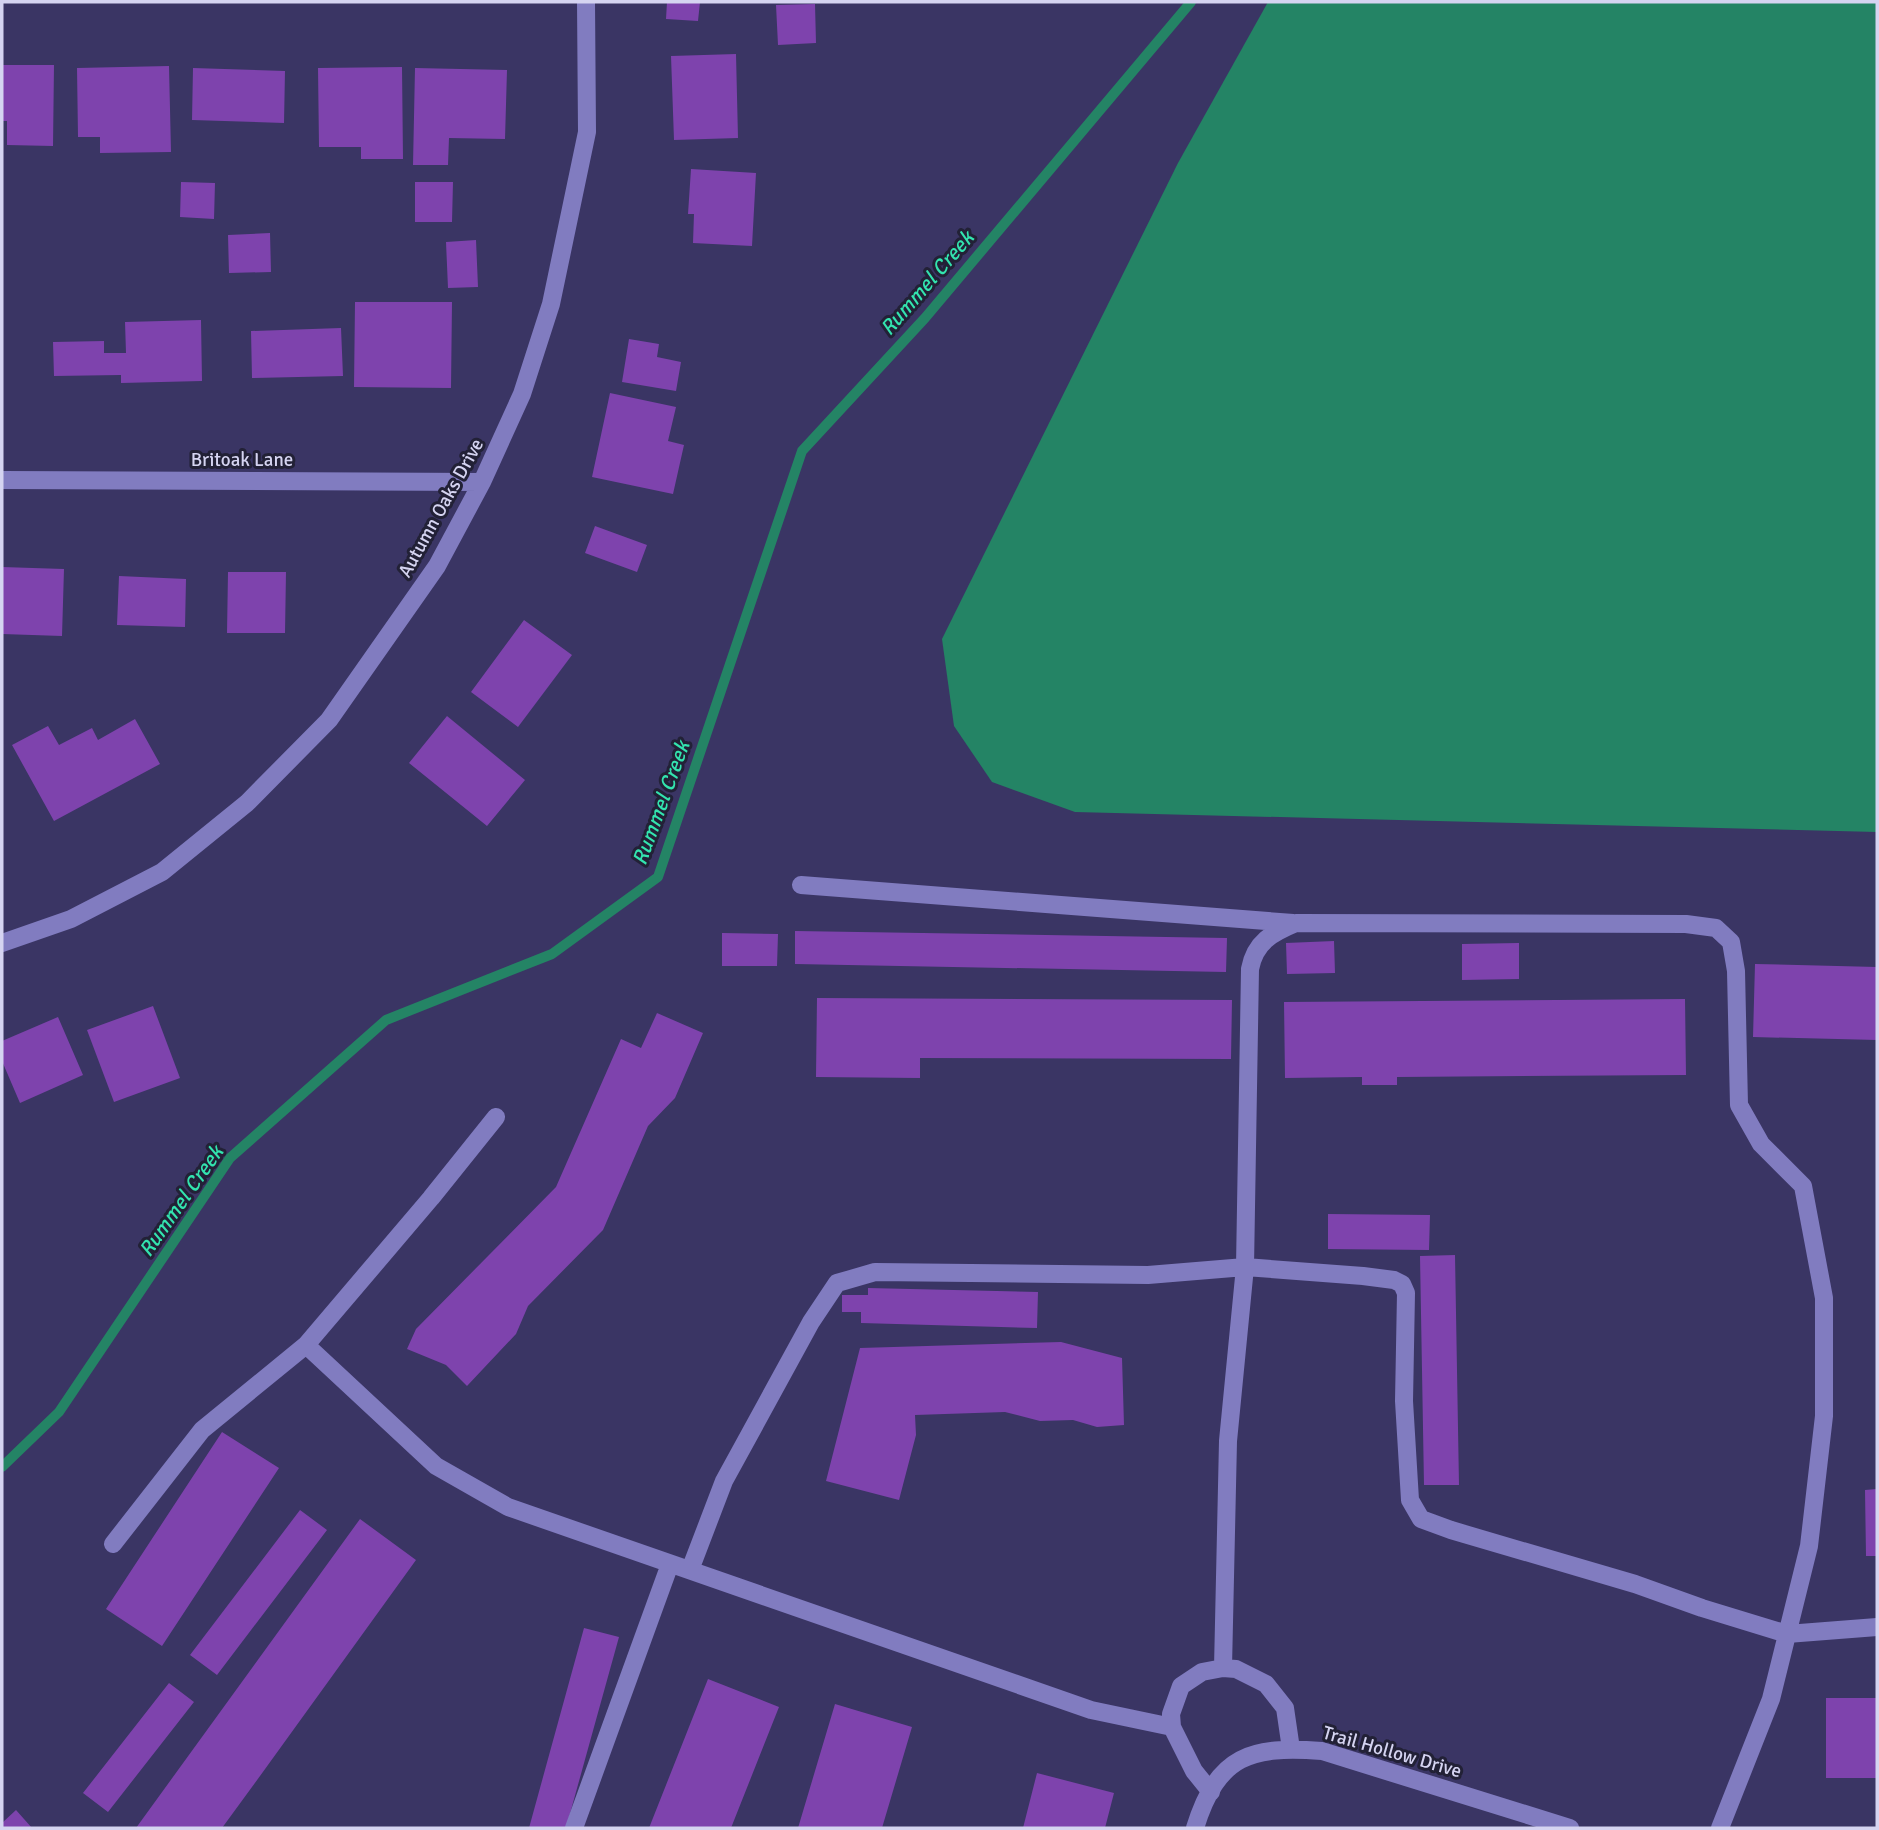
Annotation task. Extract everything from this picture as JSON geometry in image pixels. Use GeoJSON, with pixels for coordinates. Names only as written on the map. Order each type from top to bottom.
{"type":"FeatureCollection","features":[{"type":"Feature","properties":{"kind":"street","name":"Autumn Oaks Drive"},"geometry":{"type":"LineString","coordinates":[[2,943],[72,919],[162,872],[247,803],[329,720],[437,566],[482,482],[522,394],[551,304],[587,132],[586,2]]}},
{"type":"Feature","properties":{"kind":"street","name":"Britoak Lane"},"geometry":{"type":"LineString","coordinates":[[2,480],[482,482]]}},
{"type":"Feature","properties":{"kind":"street"},"geometry":{"type":"LineString","coordinates":[[801,886],[1296,923],[1686,924],[1716,928],[1731,942],[1736,971],[1739,1105],[1761,1144],[1803,1186],[1824,1298],[1824,1416],[1809,1546],[1771,1699],[1720,1828]]}},
{"type":"Feature","properties":{"kind":"street"},"geometry":{"type":"LineString","coordinates":[[1223,1668],[1228,1441],[1245,1267],[1250,969],[1253,954],[1273,932],[1296,923]]}},
{"type":"Feature","properties":{"kind":"street"},"geometry":{"type":"LineString","coordinates":[[113,1544],[202,1430],[306,1345],[496,1117]]}},
{"type":"Feature","properties":{"kind":"street"},"geometry":{"type":"LineString","coordinates":[[690,1570],[724,1481],[811,1322],[836,1283],[875,1272],[1148,1275],[1245,1267],[1363,1276],[1394,1280],[1402,1284],[1406,1293],[1404,1401],[1409,1500],[1421,1519],[1635,1584],[1787,1634],[1877,1627]]}},
{"type":"Feature","properties":{"kind":"street"},"geometry":{"type":"LineString","coordinates":[[306,1345],[436,1466],[508,1507],[1091,1710],[1172,1727]]}},
{"type":"Feature","properties":{"kind":"street"},"geometry":{"type":"LineString","coordinates":[[574,1828],[670,1564]]}},
{"type":"Feature","properties":{"kind":"street"},"geometry":{"type":"LineString","coordinates":[[1211,1791],[1194,1771],[1172,1727],[1171,1714],[1181,1686],[1202,1672],[1223,1668],[1236,1669],[1266,1684],[1285,1708],[1292,1749]]}},
{"type":"Feature","properties":{"kind":"street","name":"Trail Hollow Drive"},"geometry":{"type":"LineString","coordinates":[[1195,1828],[1211,1791],[1237,1761],[1256,1752],[1292,1749],[1322,1751],[1570,1828]]}},
{"type":"Feature","properties":{"kind":"shaded area"},"geometry":{"type":"Polygon","coordinates":[[[1268,2],[1877,2],[1877,832],[1075,812],[992,782],[954,726],[942,639],[1178,163],[1268,2]]]}},
{"type":"Feature","properties":{"kind":"building"},"geometry":{"type":"Polygon","coordinates":[[[667,2],[700,2],[698,21],[666,19],[667,2]]]}},
{"type":"Feature","properties":{"kind":"building"},"geometry":{"type":"Polygon","coordinates":[[[815,4],[816,43],[778,45],[776,5],[815,4]]]}},
{"type":"Feature","properties":{"kind":"building"},"geometry":{"type":"Polygon","coordinates":[[[736,54],[738,138],[674,140],[671,56],[736,54]]]}},
{"type":"Feature","properties":{"kind":"building"},"geometry":{"type":"Polygon","coordinates":[[[2,65],[54,65],[53,146],[7,145],[7,121],[2,121],[2,65]]]}},
{"type":"Feature","properties":{"kind":"building"},"geometry":{"type":"Polygon","coordinates":[[[169,66],[171,152],[100,153],[100,137],[78,137],[77,68],[169,66]]]}},
{"type":"Feature","properties":{"kind":"building"},"geometry":{"type":"Polygon","coordinates":[[[402,67],[403,159],[361,159],[361,147],[319,147],[318,68],[402,67]]]}},
{"type":"Feature","properties":{"kind":"building"},"geometry":{"type":"Polygon","coordinates":[[[193,68],[285,71],[284,123],[192,120],[193,68]]]}},
{"type":"Feature","properties":{"kind":"building"},"geometry":{"type":"Polygon","coordinates":[[[415,68],[507,70],[505,139],[449,138],[448,165],[413,165],[415,68]]]}},
{"type":"Feature","properties":{"kind":"building"},"geometry":{"type":"Polygon","coordinates":[[[691,169],[756,173],[752,246],[693,243],[694,214],[688,214],[691,169]]]}},
{"type":"Feature","properties":{"kind":"building"},"geometry":{"type":"Polygon","coordinates":[[[181,182],[215,183],[214,219],[180,217],[181,182]]]}},
{"type":"Feature","properties":{"kind":"building"},"geometry":{"type":"Polygon","coordinates":[[[415,182],[453,182],[452,222],[415,222],[415,182]]]}},
{"type":"Feature","properties":{"kind":"building"},"geometry":{"type":"Polygon","coordinates":[[[270,233],[271,272],[229,273],[228,235],[270,233]]]}},
{"type":"Feature","properties":{"kind":"building"},"geometry":{"type":"Polygon","coordinates":[[[476,240],[478,287],[448,288],[446,242],[476,240]]]}},
{"type":"Feature","properties":{"kind":"building"},"geometry":{"type":"Polygon","coordinates":[[[355,302],[452,302],[451,388],[354,387],[355,302]]]}},
{"type":"Feature","properties":{"kind":"building"},"geometry":{"type":"Polygon","coordinates":[[[201,320],[202,381],[121,383],[121,375],[54,376],[53,342],[104,341],[104,353],[126,353],[125,322],[201,320]]]}},
{"type":"Feature","properties":{"kind":"building"},"geometry":{"type":"Polygon","coordinates":[[[341,328],[343,376],[252,378],[251,331],[341,328]]]}},
{"type":"Feature","properties":{"kind":"building"},"geometry":{"type":"Polygon","coordinates":[[[629,339],[659,344],[657,357],[681,362],[676,391],[622,382],[629,339]]]}},
{"type":"Feature","properties":{"kind":"building"},"geometry":{"type":"Polygon","coordinates":[[[610,393],[676,407],[668,441],[684,445],[673,494],[592,477],[610,393]]]}},
{"type":"Feature","properties":{"kind":"building"},"geometry":{"type":"Polygon","coordinates":[[[595,526],[647,545],[637,572],[585,553],[595,526]]]}},
{"type":"Feature","properties":{"kind":"building"},"geometry":{"type":"Polygon","coordinates":[[[2,567],[64,569],[62,636],[2,634],[2,567]]]}},
{"type":"Feature","properties":{"kind":"building"},"geometry":{"type":"Polygon","coordinates":[[[228,572],[286,572],[285,633],[227,633],[228,572]]]}},
{"type":"Feature","properties":{"kind":"building"},"geometry":{"type":"Polygon","coordinates":[[[119,576],[186,579],[185,627],[117,625],[119,576]]]}},
{"type":"Feature","properties":{"kind":"building"},"geometry":{"type":"Polygon","coordinates":[[[524,620],[572,655],[518,727],[471,692],[524,620]]]}},
{"type":"Feature","properties":{"kind":"building"},"geometry":{"type":"Polygon","coordinates":[[[447,716],[525,780],[487,826],[409,763],[447,716]]]}},
{"type":"Feature","properties":{"kind":"building"},"geometry":{"type":"Polygon","coordinates":[[[135,719],[160,764],[54,821],[12,745],[48,726],[59,745],[92,728],[98,740],[135,719]]]}},
{"type":"Feature","properties":{"kind":"building"},"geometry":{"type":"Polygon","coordinates":[[[795,931],[1227,938],[1226,972],[795,964],[795,931]]]}},
{"type":"Feature","properties":{"kind":"building"},"geometry":{"type":"Polygon","coordinates":[[[722,933],[778,934],[777,966],[722,966],[722,933]]]}},
{"type":"Feature","properties":{"kind":"building"},"geometry":{"type":"Polygon","coordinates":[[[1334,941],[1335,973],[1287,974],[1286,943],[1334,941]]]}},
{"type":"Feature","properties":{"kind":"building"},"geometry":{"type":"Polygon","coordinates":[[[1519,943],[1519,979],[1462,980],[1462,944],[1519,943]]]}},
{"type":"Feature","properties":{"kind":"building"},"geometry":{"type":"Polygon","coordinates":[[[1755,964],[1877,967],[1877,1040],[1753,1037],[1755,964]]]}},
{"type":"Feature","properties":{"kind":"building"},"geometry":{"type":"Polygon","coordinates":[[[817,998],[1232,1000],[1231,1059],[920,1058],[920,1078],[816,1077],[817,998]]]}},
{"type":"Feature","properties":{"kind":"building"},"geometry":{"type":"Polygon","coordinates":[[[1685,999],[1686,1075],[1397,1077],[1397,1085],[1362,1085],[1362,1077],[1285,1078],[1284,1002],[1685,999]]]}},
{"type":"Feature","properties":{"kind":"building"},"geometry":{"type":"Polygon","coordinates":[[[153,1006],[180,1078],[114,1102],[87,1030],[153,1006]]]}},
{"type":"Feature","properties":{"kind":"building"},"geometry":{"type":"Polygon","coordinates":[[[657,1013],[703,1033],[675,1098],[648,1126],[603,1230],[528,1306],[516,1334],[467,1386],[446,1365],[407,1349],[416,1329],[556,1187],[621,1039],[641,1048],[657,1013]]]}},
{"type":"Feature","properties":{"kind":"building"},"geometry":{"type":"Polygon","coordinates":[[[58,1017],[83,1075],[20,1103],[2,1061],[2,1041],[58,1017]]]}},
{"type":"Feature","properties":{"kind":"building"},"geometry":{"type":"Polygon","coordinates":[[[1328,1214],[1430,1215],[1429,1250],[1328,1249],[1328,1214]]]}},
{"type":"Feature","properties":{"kind":"building"},"geometry":{"type":"Polygon","coordinates":[[[1455,1255],[1459,1485],[1424,1485],[1420,1256],[1455,1255]]]}},
{"type":"Feature","properties":{"kind":"building"},"geometry":{"type":"Polygon","coordinates":[[[868,1288],[1038,1292],[1037,1328],[861,1323],[861,1312],[842,1312],[842,1295],[868,1295],[868,1288]]]}},
{"type":"Feature","properties":{"kind":"building"},"geometry":{"type":"Polygon","coordinates":[[[1061,1342],[1122,1358],[1124,1425],[1097,1427],[1073,1420],[1040,1421],[1005,1412],[915,1415],[916,1435],[899,1500],[826,1481],[860,1348],[1061,1342]]]}},
{"type":"Feature","properties":{"kind":"building"},"geometry":{"type":"Polygon","coordinates":[[[222,1432],[279,1468],[162,1646],[106,1609],[222,1432]]]}},
{"type":"Feature","properties":{"kind":"building"},"geometry":{"type":"Polygon","coordinates":[[[1877,1489],[1877,1556],[1866,1556],[1865,1490],[1877,1489]]]}},
{"type":"Feature","properties":{"kind":"building"},"geometry":{"type":"Polygon","coordinates":[[[300,1510],[327,1530],[217,1675],[190,1655],[300,1510]]]}},
{"type":"Feature","properties":{"kind":"building"},"geometry":{"type":"Polygon","coordinates":[[[360,1519],[416,1560],[260,1776],[222,1828],[136,1828],[360,1519]]]}},
{"type":"Feature","properties":{"kind":"building"},"geometry":{"type":"Polygon","coordinates":[[[584,1628],[619,1637],[566,1828],[529,1828],[584,1628]]]}},
{"type":"Feature","properties":{"kind":"building"},"geometry":{"type":"Polygon","coordinates":[[[708,1679],[779,1707],[731,1828],[649,1828],[708,1679]]]}},
{"type":"Feature","properties":{"kind":"building"},"geometry":{"type":"Polygon","coordinates":[[[169,1683],[194,1702],[108,1812],[83,1793],[169,1683]]]}},
{"type":"Feature","properties":{"kind":"building"},"geometry":{"type":"Polygon","coordinates":[[[1826,1698],[1877,1698],[1877,1778],[1826,1778],[1826,1698]]]}},
{"type":"Feature","properties":{"kind":"building"},"geometry":{"type":"Polygon","coordinates":[[[835,1704],[912,1727],[882,1828],[798,1828],[835,1704]]]}},
{"type":"Feature","properties":{"kind":"building"},"geometry":{"type":"Polygon","coordinates":[[[1037,1773],[1114,1793],[1105,1828],[1023,1828],[1037,1773]]]}},
{"type":"Feature","properties":{"kind":"building"},"geometry":{"type":"Polygon","coordinates":[[[16,1810],[32,1828],[2,1828],[2,1823],[16,1810]]]}},
{"type":"Feature","properties":{"kind":"waterway","name":"Rummel Creek"},"geometry":{"type":"LineString","coordinates":[[2,1467],[59,1412],[230,1158],[386,1020],[552,954],[658,877],[802,451],[925,318],[1191,2]]}}]}
